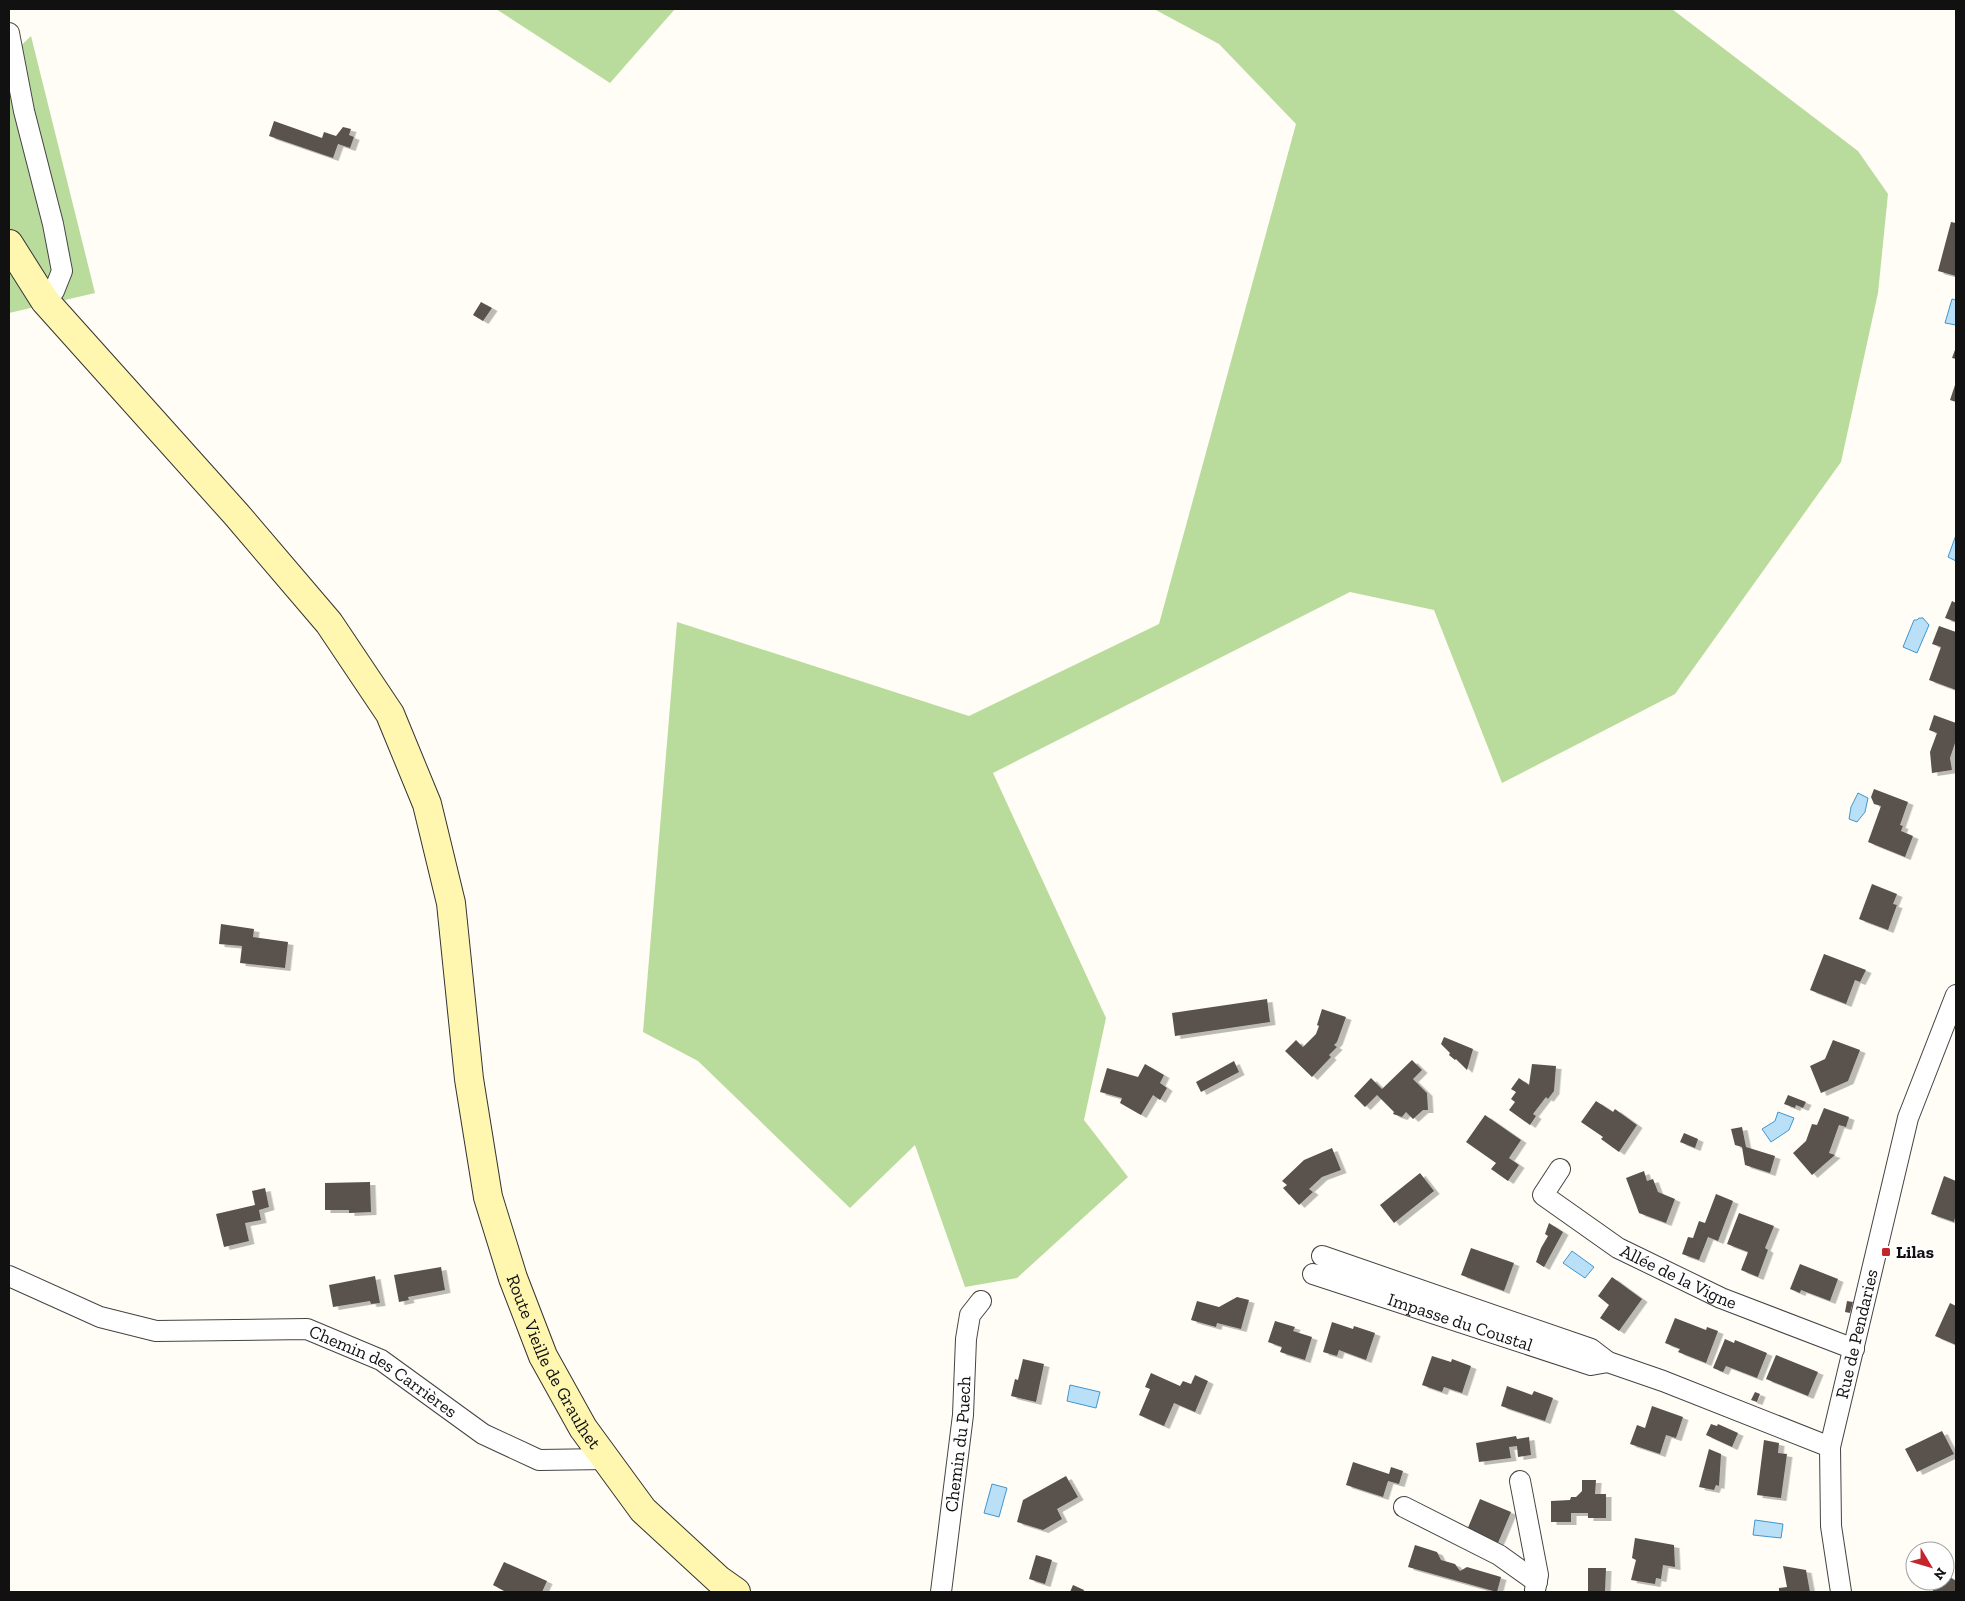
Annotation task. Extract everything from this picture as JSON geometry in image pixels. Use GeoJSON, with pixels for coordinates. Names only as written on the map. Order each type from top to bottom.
{"type":"FeatureCollection","features":[{"type":"Feature","properties":{"kind":"main road","name":"Route Vieille de Graulhet"},"geometry":{"type":"LineString","coordinates":[[9,244],[45,300],[236,514],[329,623],[390,714],[427,804],[451,904],[469,1079],[488,1197],[513,1278],[543,1356],[583,1428],[643,1510],[719,1580],[736,1592]]}},
{"type":"Feature","properties":{"kind":"street"},"geometry":{"type":"LineString","coordinates":[[9,33],[24,111],[53,224],[62,271],[54,290],[45,300]]}},
{"type":"Feature","properties":{"kind":"street","name":"Rue de Pendaries"},"geometry":{"type":"LineString","coordinates":[[1841,1592],[1831,1526],[1830,1447],[1908,1118],[1956,995]]}},
{"type":"Feature","properties":{"kind":"street","name":"Allée de la Vigne"},"geometry":{"type":"LineString","coordinates":[[1560,1169],[1543,1195],[1618,1248],[1721,1298],[1854,1349]]}},
{"type":"Feature","properties":{"kind":"street","name":"Impasse du Coustal"},"geometry":{"type":"LineString","coordinates":[[1322,1256],[1591,1349],[1608,1362],[1664,1381],[1830,1447]]}},
{"type":"Feature","properties":{"kind":"street","name":"Impasse du Coustal"},"geometry":{"type":"LineString","coordinates":[[1313,1274],[1591,1365],[1608,1362]]}},
{"type":"Feature","properties":{"kind":"street","name":"Chemin des Carrières"},"geometry":{"type":"LineString","coordinates":[[9,1276],[100,1317],[156,1331],[307,1329],[381,1360],[483,1434],[539,1460],[606,1460]]}},
{"type":"Feature","properties":{"kind":"street","name":"Chemin du Puech"},"geometry":{"type":"LineString","coordinates":[[942,1592],[963,1415],[966,1339],[970,1314],[981,1300]]}},
{"type":"Feature","properties":{"kind":"street"},"geometry":{"type":"LineString","coordinates":[[1520,1481],[1538,1576],[1536,1587]]}},
{"type":"Feature","properties":{"kind":"street"},"geometry":{"type":"LineString","coordinates":[[1404,1508],[1499,1555],[1536,1587]]}},
{"type":"Feature","properties":{"kind":"green space"},"geometry":{"type":"Polygon","coordinates":[[[496,9],[675,9],[610,83],[496,9]]]}},
{"type":"Feature","properties":{"kind":"green space"},"geometry":{"type":"Polygon","coordinates":[[[1154,9],[1672,9],[1858,151],[1888,194],[1878,293],[1841,462],[1675,694],[1502,783],[1434,610],[1350,592],[993,773],[1106,1018],[1084,1120],[1128,1177],[1017,1278],[965,1287],[915,1145],[850,1208],[698,1061],[643,1032],[677,622],[969,716],[1159,624],[1296,124],[1219,44],[1154,9]]]}},
{"type":"Feature","properties":{"kind":"green space"},"geometry":{"type":"Polygon","coordinates":[[[31,36],[95,293],[9,313],[9,57],[31,36]]]}},
{"type":"Feature","properties":{"kind":"water"},"geometry":{"type":"Polygon","coordinates":[[[1952,299],[1956,300],[1956,325],[1945,323],[1952,299]]]}},
{"type":"Feature","properties":{"kind":"water"},"geometry":{"type":"Polygon","coordinates":[[[1956,535],[1956,561],[1948,557],[1956,535]]]}},
{"type":"Feature","properties":{"kind":"water"},"geometry":{"type":"Polygon","coordinates":[[[1923,618],[1929,625],[1917,653],[1903,647],[1914,620],[1923,618]]]}},
{"type":"Feature","properties":{"kind":"water"},"geometry":{"type":"Polygon","coordinates":[[[1858,793],[1868,798],[1865,812],[1857,822],[1849,819],[1851,807],[1858,793]]]}},
{"type":"Feature","properties":{"kind":"water"},"geometry":{"type":"Polygon","coordinates":[[[1778,1112],[1794,1118],[1789,1130],[1771,1142],[1762,1129],[1775,1121],[1778,1112]]]}},
{"type":"Feature","properties":{"kind":"water"},"geometry":{"type":"Polygon","coordinates":[[[1572,1251],[1594,1267],[1585,1278],[1563,1263],[1572,1251]]]}},
{"type":"Feature","properties":{"kind":"water"},"geometry":{"type":"Polygon","coordinates":[[[1070,1385],[1100,1392],[1096,1408],[1067,1401],[1070,1385]]]}},
{"type":"Feature","properties":{"kind":"water"},"geometry":{"type":"Polygon","coordinates":[[[992,1484],[1007,1488],[999,1517],[984,1513],[992,1484]]]}},
{"type":"Feature","properties":{"kind":"water"},"geometry":{"type":"Polygon","coordinates":[[[1755,1520],[1783,1524],[1781,1538],[1753,1535],[1755,1520]]]}},
{"type":"Feature","properties":{"kind":"building"},"geometry":{"type":"Polygon","coordinates":[[[274,121],[322,138],[324,132],[336,136],[343,127],[351,129],[349,135],[354,137],[350,148],[338,144],[333,158],[269,136],[274,121]]]}},
{"type":"Feature","properties":{"kind":"building"},"geometry":{"type":"Polygon","coordinates":[[[1951,222],[1956,223],[1956,276],[1938,271],[1951,222]]]}},
{"type":"Feature","properties":{"kind":"building"},"geometry":{"type":"Polygon","coordinates":[[[481,302],[492,308],[483,321],[473,315],[481,302]]]}},
{"type":"Feature","properties":{"kind":"building"},"geometry":{"type":"Polygon","coordinates":[[[1956,347],[1956,359],[1952,358],[1956,347]]]}},
{"type":"Feature","properties":{"kind":"building"},"geometry":{"type":"Polygon","coordinates":[[[1956,382],[1956,402],[1950,400],[1956,382]]]}},
{"type":"Feature","properties":{"kind":"building"},"geometry":{"type":"Polygon","coordinates":[[[1952,601],[1956,603],[1956,622],[1945,618],[1952,601]]]}},
{"type":"Feature","properties":{"kind":"building"},"geometry":{"type":"Polygon","coordinates":[[[1939,626],[1956,632],[1956,690],[1929,680],[1941,647],[1932,644],[1939,626]]]}},
{"type":"Feature","properties":{"kind":"building"},"geometry":{"type":"Polygon","coordinates":[[[1934,715],[1956,723],[1956,740],[1950,758],[1952,770],[1932,773],[1930,752],[1937,733],[1929,730],[1934,715]]]}},
{"type":"Feature","properties":{"kind":"building"},"geometry":{"type":"Polygon","coordinates":[[[1874,789],[1908,802],[1900,825],[1903,826],[1901,831],[1913,836],[1905,857],[1868,842],[1881,806],[1874,804],[1871,797],[1874,789]]]}},
{"type":"Feature","properties":{"kind":"building"},"geometry":{"type":"Polygon","coordinates":[[[1872,884],[1897,894],[1893,904],[1897,905],[1888,930],[1859,919],[1872,884]]]}},
{"type":"Feature","properties":{"kind":"building"},"geometry":{"type":"Polygon","coordinates":[[[221,924],[254,929],[253,937],[288,942],[285,968],[240,963],[242,946],[219,944],[221,924]]]}},
{"type":"Feature","properties":{"kind":"building"},"geometry":{"type":"Polygon","coordinates":[[[1824,954],[1866,970],[1860,982],[1855,980],[1846,1004],[1810,990],[1824,954]]]}},
{"type":"Feature","properties":{"kind":"building"},"geometry":{"type":"Polygon","coordinates":[[[1267,999],[1270,1022],[1175,1036],[1172,1013],[1267,999]]]}},
{"type":"Feature","properties":{"kind":"building"},"geometry":{"type":"Polygon","coordinates":[[[1322,1009],[1346,1017],[1337,1042],[1334,1045],[1337,1047],[1329,1055],[1331,1057],[1312,1077],[1285,1051],[1296,1040],[1303,1047],[1316,1034],[1322,1009]]]}},
{"type":"Feature","properties":{"kind":"building"},"geometry":{"type":"Polygon","coordinates":[[[1444,1037],[1473,1049],[1467,1070],[1449,1055],[1450,1053],[1441,1044],[1444,1037]]]}},
{"type":"Feature","properties":{"kind":"building"},"geometry":{"type":"Polygon","coordinates":[[[1833,1040],[1860,1050],[1848,1081],[1821,1093],[1810,1066],[1825,1059],[1833,1040]]]}},
{"type":"Feature","properties":{"kind":"building"},"geometry":{"type":"Polygon","coordinates":[[[1412,1060],[1422,1070],[1413,1079],[1427,1093],[1428,1110],[1423,1110],[1413,1119],[1406,1112],[1402,1117],[1393,1114],[1394,1112],[1377,1095],[1365,1107],[1354,1096],[1371,1078],[1382,1089],[1412,1060]]]}},
{"type":"Feature","properties":{"kind":"building"},"geometry":{"type":"Polygon","coordinates":[[[1234,1061],[1239,1072],[1201,1092],[1196,1082],[1234,1061]]]}},
{"type":"Feature","properties":{"kind":"building"},"geometry":{"type":"Polygon","coordinates":[[[1145,1064],[1164,1075],[1160,1083],[1167,1088],[1160,1100],[1153,1095],[1141,1115],[1120,1103],[1122,1098],[1100,1092],[1107,1068],[1138,1077],[1145,1064]]]}},
{"type":"Feature","properties":{"kind":"building"},"geometry":{"type":"Polygon","coordinates":[[[1532,1064],[1556,1066],[1554,1091],[1548,1099],[1546,1097],[1533,1114],[1536,1116],[1530,1125],[1509,1110],[1515,1102],[1511,1099],[1516,1092],[1511,1089],[1519,1078],[1529,1085],[1532,1064]]]}},
{"type":"Feature","properties":{"kind":"building"},"geometry":{"type":"Polygon","coordinates":[[[1788,1095],[1806,1102],[1803,1108],[1796,1105],[1795,1108],[1784,1104],[1788,1095]]]}},
{"type":"Feature","properties":{"kind":"building"},"geometry":{"type":"Polygon","coordinates":[[[1596,1101],[1613,1112],[1615,1109],[1637,1125],[1619,1152],[1601,1139],[1603,1137],[1581,1122],[1596,1101]]]}},
{"type":"Feature","properties":{"kind":"building"},"geometry":{"type":"Polygon","coordinates":[[[1824,1108],[1849,1117],[1846,1127],[1839,1125],[1829,1153],[1835,1155],[1812,1175],[1793,1153],[1806,1141],[1812,1124],[1817,1125],[1824,1108]]]}},
{"type":"Feature","properties":{"kind":"building"},"geometry":{"type":"Polygon","coordinates":[[[1485,1115],[1521,1140],[1509,1158],[1519,1165],[1508,1181],[1491,1169],[1496,1163],[1466,1142],[1485,1115]]]}},
{"type":"Feature","properties":{"kind":"building"},"geometry":{"type":"Polygon","coordinates":[[[1742,1127],[1746,1147],[1775,1156],[1770,1173],[1745,1165],[1742,1147],[1735,1145],[1731,1129],[1742,1127]]]}},
{"type":"Feature","properties":{"kind":"building"},"geometry":{"type":"Polygon","coordinates":[[[1684,1133],[1698,1139],[1695,1148],[1680,1142],[1684,1133]]]}},
{"type":"Feature","properties":{"kind":"building"},"geometry":{"type":"Polygon","coordinates":[[[1332,1148],[1341,1170],[1322,1177],[1309,1189],[1313,1192],[1299,1205],[1283,1188],[1287,1185],[1282,1181],[1304,1160],[1332,1148]]]}},
{"type":"Feature","properties":{"kind":"building"},"geometry":{"type":"Polygon","coordinates":[[[1644,1171],[1647,1181],[1653,1179],[1658,1192],[1675,1199],[1666,1223],[1639,1213],[1626,1178],[1644,1171]]]}},
{"type":"Feature","properties":{"kind":"building"},"geometry":{"type":"Polygon","coordinates":[[[1420,1173],[1434,1191],[1394,1223],[1380,1205],[1420,1173]]]}},
{"type":"Feature","properties":{"kind":"building"},"geometry":{"type":"Polygon","coordinates":[[[1944,1176],[1956,1181],[1956,1214],[1954,1222],[1931,1214],[1944,1176]]]}},
{"type":"Feature","properties":{"kind":"building"},"geometry":{"type":"Polygon","coordinates":[[[370,1182],[371,1212],[349,1213],[349,1210],[325,1210],[325,1183],[370,1182]]]}},
{"type":"Feature","properties":{"kind":"building"},"geometry":{"type":"Polygon","coordinates":[[[265,1188],[269,1207],[259,1210],[261,1220],[245,1223],[249,1241],[224,1247],[216,1214],[255,1205],[252,1191],[265,1188]]]}},
{"type":"Feature","properties":{"kind":"building"},"geometry":{"type":"Polygon","coordinates":[[[1716,1194],[1733,1201],[1718,1241],[1708,1237],[1699,1260],[1682,1254],[1688,1237],[1693,1238],[1699,1221],[1705,1223],[1716,1194]]]}},
{"type":"Feature","properties":{"kind":"building"},"geometry":{"type":"Polygon","coordinates":[[[1739,1213],[1774,1226],[1765,1248],[1768,1250],[1758,1277],[1741,1270],[1748,1252],[1727,1244],[1739,1213]]]}},
{"type":"Feature","properties":{"kind":"building"},"geometry":{"type":"Polygon","coordinates":[[[1549,1223],[1563,1232],[1544,1267],[1536,1262],[1548,1236],[1545,1234],[1549,1223]]]}},
{"type":"Feature","properties":{"kind":"building"},"geometry":{"type":"Polygon","coordinates":[[[1471,1248],[1514,1263],[1504,1291],[1461,1275],[1471,1248]]]}},
{"type":"Feature","properties":{"kind":"building"},"geometry":{"type":"Polygon","coordinates":[[[1800,1264],[1838,1279],[1830,1301],[1801,1290],[1800,1293],[1790,1289],[1800,1264]]]}},
{"type":"Feature","properties":{"kind":"building"},"geometry":{"type":"Polygon","coordinates":[[[441,1267],[445,1290],[408,1297],[409,1300],[399,1302],[394,1275],[441,1267]]]}},
{"type":"Feature","properties":{"kind":"building"},"geometry":{"type":"Polygon","coordinates":[[[375,1276],[380,1303],[371,1304],[370,1301],[333,1307],[329,1285],[375,1276]]]}},
{"type":"Feature","properties":{"kind":"building"},"geometry":{"type":"Polygon","coordinates":[[[1612,1277],[1642,1299],[1619,1331],[1600,1318],[1609,1305],[1598,1296],[1612,1277]]]}},
{"type":"Feature","properties":{"kind":"building"},"geometry":{"type":"Polygon","coordinates":[[[1237,1297],[1249,1300],[1241,1329],[1217,1323],[1216,1327],[1191,1320],[1197,1301],[1219,1307],[1237,1297]]]}},
{"type":"Feature","properties":{"kind":"building"},"geometry":{"type":"Polygon","coordinates":[[[1847,1301],[1853,1302],[1850,1313],[1845,1312],[1847,1301]]]}},
{"type":"Feature","properties":{"kind":"building"},"geometry":{"type":"Polygon","coordinates":[[[1950,1303],[1956,1306],[1956,1345],[1935,1336],[1950,1303]]]}},
{"type":"Feature","properties":{"kind":"building"},"geometry":{"type":"Polygon","coordinates":[[[1675,1318],[1706,1330],[1707,1327],[1718,1331],[1706,1363],[1678,1352],[1680,1349],[1665,1343],[1675,1318]]]}},
{"type":"Feature","properties":{"kind":"building"},"geometry":{"type":"Polygon","coordinates":[[[1275,1321],[1295,1327],[1293,1331],[1312,1337],[1305,1360],[1280,1352],[1282,1347],[1268,1342],[1275,1321]]]}},
{"type":"Feature","properties":{"kind":"building"},"geometry":{"type":"Polygon","coordinates":[[[1332,1322],[1353,1329],[1354,1326],[1375,1333],[1366,1360],[1339,1350],[1337,1356],[1323,1352],[1332,1322]]]}},
{"type":"Feature","properties":{"kind":"building"},"geometry":{"type":"Polygon","coordinates":[[[1725,1339],[1734,1343],[1735,1340],[1767,1353],[1757,1378],[1726,1366],[1723,1372],[1713,1368],[1725,1339]]]}},
{"type":"Feature","properties":{"kind":"building"},"geometry":{"type":"Polygon","coordinates":[[[1776,1355],[1818,1372],[1808,1396],[1766,1379],[1776,1355]]]}},
{"type":"Feature","properties":{"kind":"building"},"geometry":{"type":"Polygon","coordinates":[[[1432,1356],[1451,1362],[1452,1359],[1471,1366],[1462,1393],[1444,1387],[1442,1392],[1422,1385],[1432,1356]]]}},
{"type":"Feature","properties":{"kind":"building"},"geometry":{"type":"Polygon","coordinates":[[[1023,1359],[1044,1364],[1036,1402],[1011,1396],[1015,1379],[1018,1380],[1023,1359]]]}},
{"type":"Feature","properties":{"kind":"building"},"geometry":{"type":"Polygon","coordinates":[[[1151,1373],[1180,1386],[1183,1381],[1191,1384],[1195,1375],[1208,1381],[1195,1412],[1174,1403],[1164,1426],[1139,1415],[1150,1389],[1145,1387],[1151,1373]]]}},
{"type":"Feature","properties":{"kind":"building"},"geometry":{"type":"Polygon","coordinates":[[[1507,1386],[1532,1395],[1534,1391],[1553,1398],[1545,1421],[1501,1406],[1507,1386]]]}},
{"type":"Feature","properties":{"kind":"building"},"geometry":{"type":"Polygon","coordinates":[[[1755,1392],[1760,1394],[1757,1402],[1751,1400],[1755,1392]]]}},
{"type":"Feature","properties":{"kind":"building"},"geometry":{"type":"Polygon","coordinates":[[[1652,1406],[1683,1417],[1676,1438],[1666,1435],[1660,1454],[1630,1444],[1637,1425],[1645,1428],[1652,1406]]]}},
{"type":"Feature","properties":{"kind":"building"},"geometry":{"type":"Polygon","coordinates":[[[1711,1424],[1717,1426],[1718,1424],[1738,1433],[1732,1447],[1706,1435],[1711,1424]]]}},
{"type":"Feature","properties":{"kind":"building"},"geometry":{"type":"Polygon","coordinates":[[[1942,1431],[1954,1454],[1917,1472],[1905,1449],[1942,1431]]]}},
{"type":"Feature","properties":{"kind":"building"},"geometry":{"type":"Polygon","coordinates":[[[1516,1436],[1517,1439],[1529,1437],[1531,1455],[1518,1457],[1517,1446],[1509,1447],[1511,1458],[1479,1462],[1476,1443],[1516,1436]]]}},
{"type":"Feature","properties":{"kind":"building"},"geometry":{"type":"Polygon","coordinates":[[[1764,1440],[1779,1443],[1778,1453],[1787,1454],[1781,1498],[1757,1495],[1764,1440]]]}},
{"type":"Feature","properties":{"kind":"building"},"geometry":{"type":"Polygon","coordinates":[[[1709,1449],[1721,1454],[1719,1486],[1716,1485],[1714,1490],[1699,1487],[1709,1449]]]}},
{"type":"Feature","properties":{"kind":"building"},"geometry":{"type":"Polygon","coordinates":[[[1353,1462],[1389,1474],[1391,1467],[1403,1471],[1399,1484],[1388,1481],[1383,1497],[1346,1485],[1353,1462]]]}},
{"type":"Feature","properties":{"kind":"building"},"geometry":{"type":"Polygon","coordinates":[[[1066,1476],[1078,1497],[1057,1509],[1062,1519],[1043,1530],[1017,1522],[1023,1500],[1066,1476]]]}},
{"type":"Feature","properties":{"kind":"building"},"geometry":{"type":"Polygon","coordinates":[[[1582,1480],[1596,1480],[1595,1494],[1606,1494],[1606,1518],[1588,1518],[1588,1513],[1571,1513],[1571,1522],[1551,1522],[1551,1501],[1570,1500],[1571,1497],[1576,1497],[1582,1491],[1582,1480]]]}},
{"type":"Feature","properties":{"kind":"building"},"geometry":{"type":"Polygon","coordinates":[[[1480,1499],[1511,1512],[1498,1543],[1467,1530],[1480,1499]]]}},
{"type":"Feature","properties":{"kind":"building"},"geometry":{"type":"Polygon","coordinates":[[[1635,1538],[1674,1545],[1675,1567],[1663,1565],[1661,1579],[1656,1578],[1655,1584],[1631,1580],[1636,1560],[1632,1558],[1635,1538]]]}},
{"type":"Feature","properties":{"kind":"building"},"geometry":{"type":"Polygon","coordinates":[[[1415,1545],[1437,1552],[1441,1560],[1455,1564],[1460,1571],[1467,1567],[1501,1577],[1497,1592],[1408,1567],[1415,1545]]]}},
{"type":"Feature","properties":{"kind":"building"},"geometry":{"type":"Polygon","coordinates":[[[1036,1555],[1052,1560],[1045,1584],[1029,1579],[1036,1555]]]}},
{"type":"Feature","properties":{"kind":"building"},"geometry":{"type":"Polygon","coordinates":[[[504,1562],[547,1581],[542,1592],[506,1592],[493,1585],[504,1562]]]}},
{"type":"Feature","properties":{"kind":"building"},"geometry":{"type":"Polygon","coordinates":[[[1783,1566],[1806,1570],[1810,1592],[1779,1592],[1779,1588],[1787,1587],[1783,1566]]]}},
{"type":"Feature","properties":{"kind":"building"},"geometry":{"type":"Polygon","coordinates":[[[1588,1568],[1606,1568],[1605,1592],[1588,1592],[1588,1568]]]}},
{"type":"Feature","properties":{"kind":"building"},"geometry":{"type":"Polygon","coordinates":[[[1956,1581],[1956,1592],[1932,1592],[1955,1591],[1956,1581]]]}},
{"type":"Feature","properties":{"kind":"building"},"geometry":{"type":"Polygon","coordinates":[[[1073,1585],[1084,1590],[1083,1592],[1070,1592],[1073,1585]]]}},
{"type":"Feature","properties":{"kind":"place","name":"Lilas"},"geometry":{"type":"Point","coordinates":[1886,1252]}}]}
